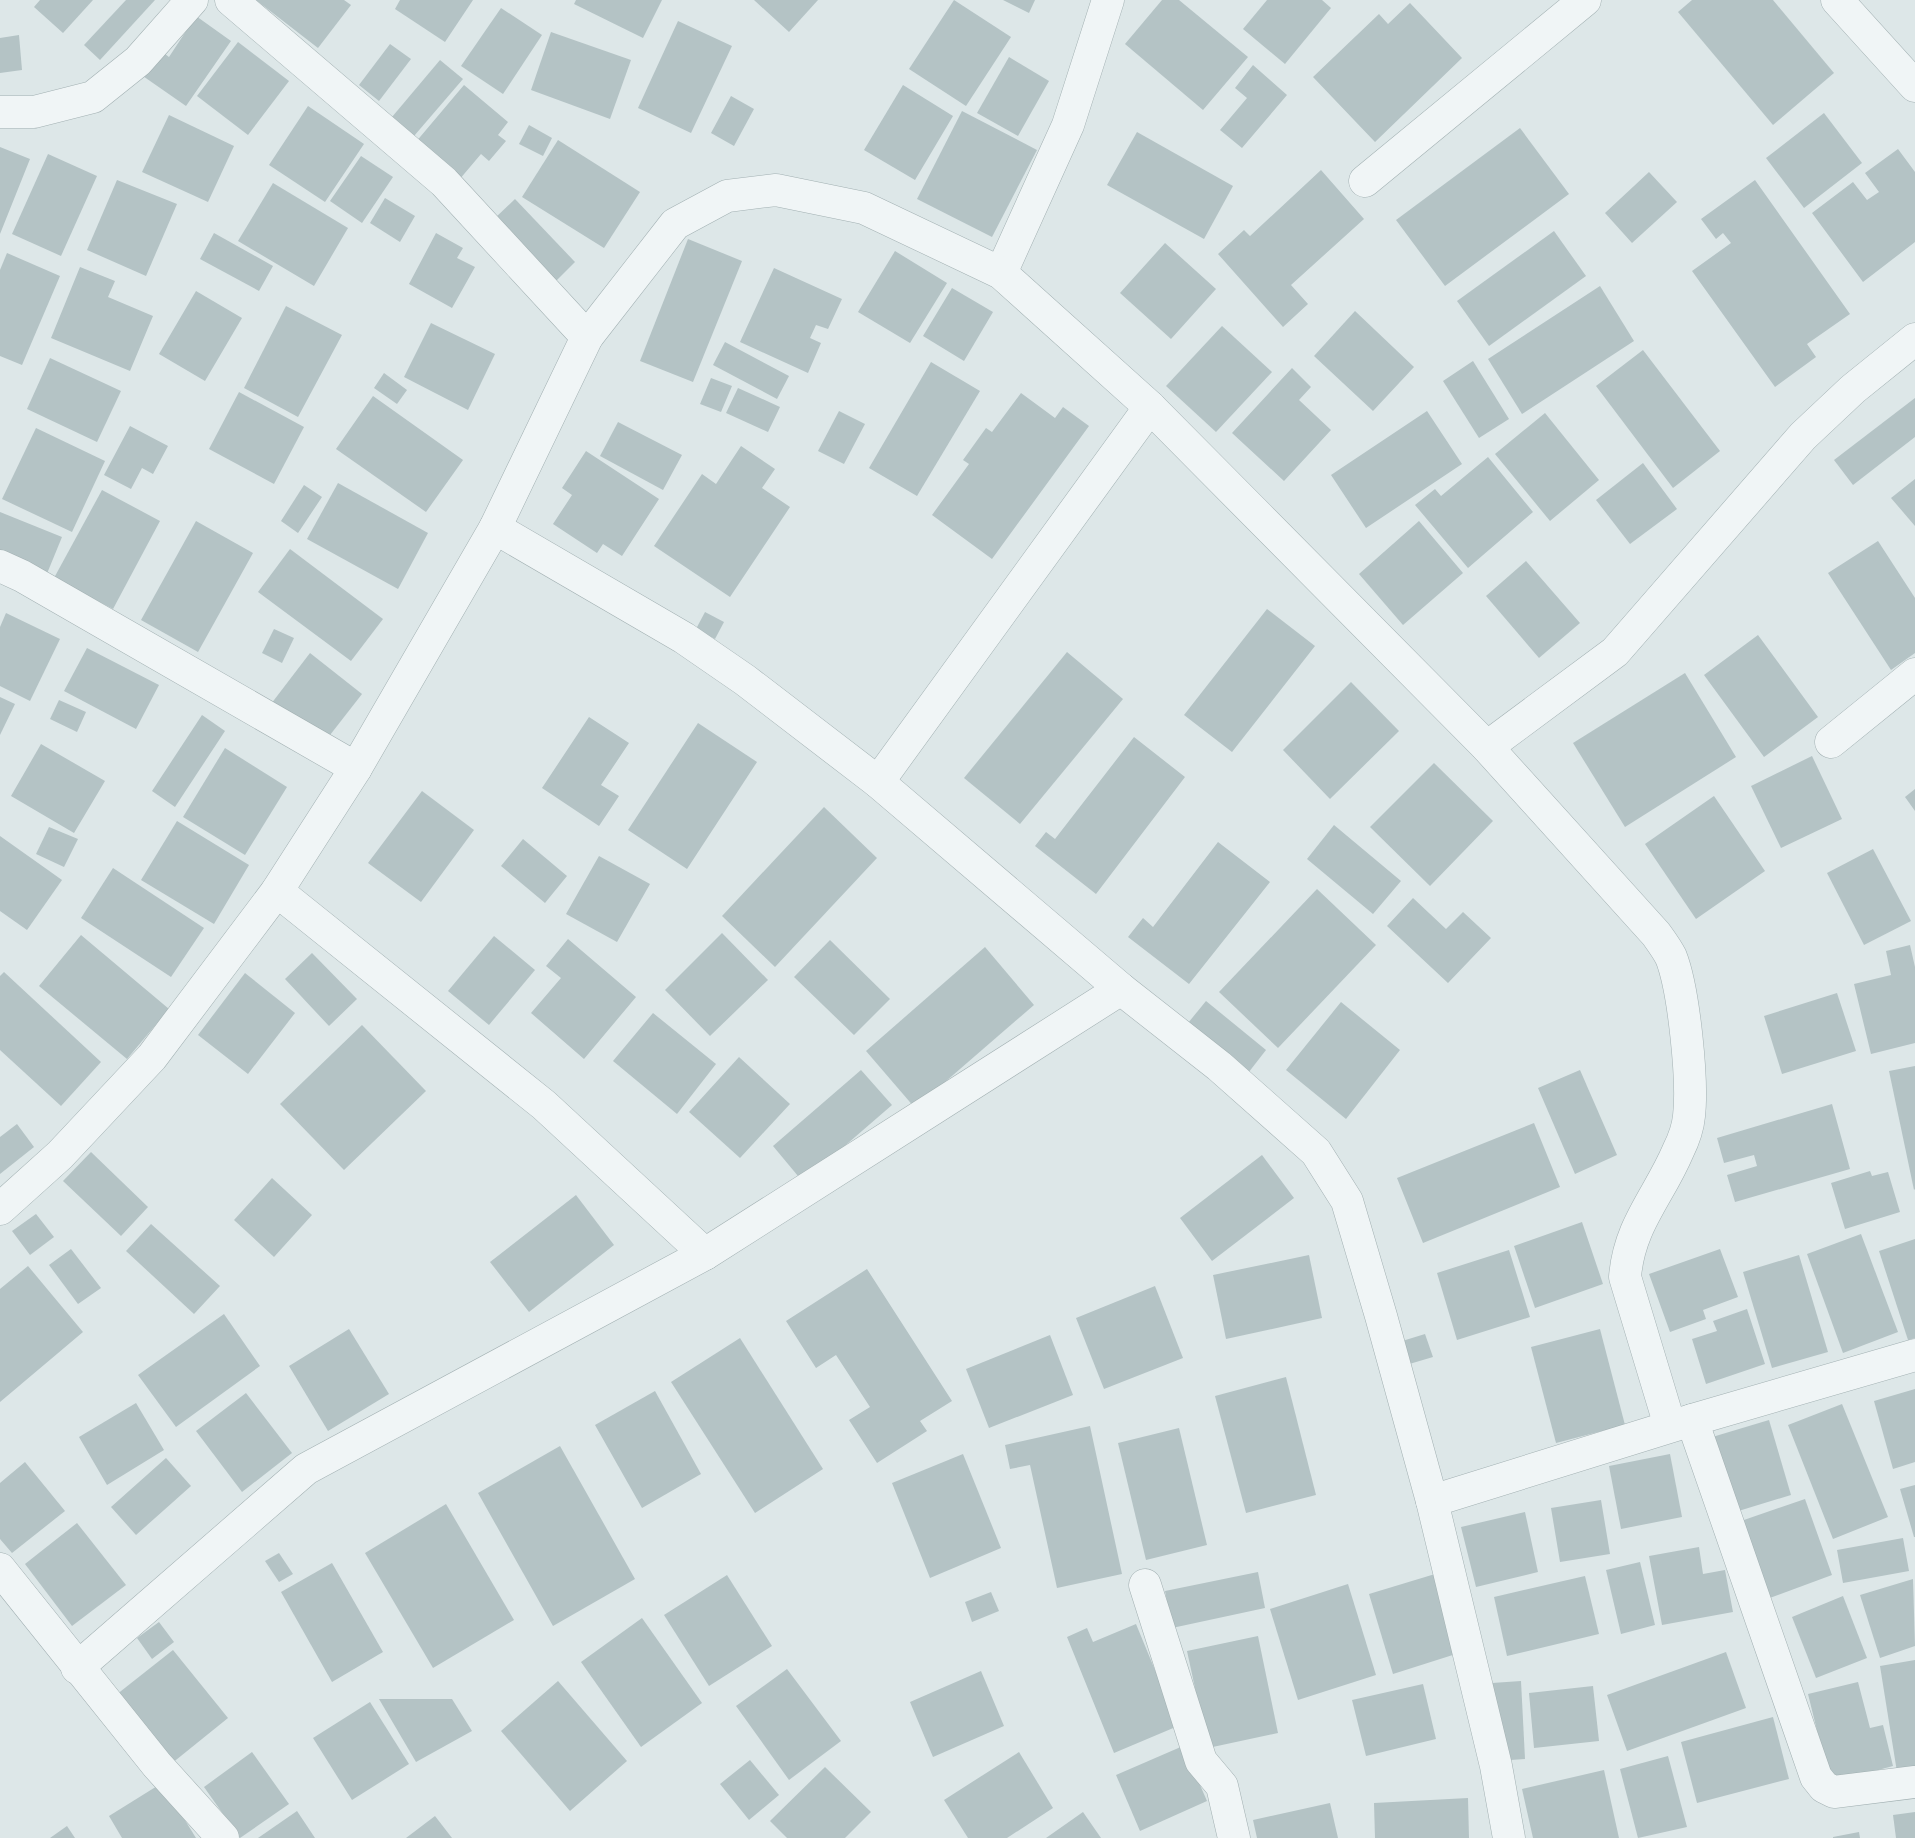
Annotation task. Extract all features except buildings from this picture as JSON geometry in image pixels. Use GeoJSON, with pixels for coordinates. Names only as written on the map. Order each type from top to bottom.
{"type":"FeatureCollection","features":[{"type":"Feature","properties":{"kind":"street"},"geometry":{"type":"LineString","coordinates":[[0,112],[34,112],[93,97],[138,61],[192,0]]}},
{"type":"Feature","properties":{"kind":"street"},"geometry":{"type":"LineString","coordinates":[[231,0],[444,182],[587,337]]}},
{"type":"Feature","properties":{"kind":"street"},"geometry":{"type":"LineString","coordinates":[[1001,273],[1068,125],[1108,0]]}},
{"type":"Feature","properties":{"kind":"street"},"geometry":{"type":"LineString","coordinates":[[1365,181],[1585,0]]}},
{"type":"Feature","properties":{"kind":"street"},"geometry":{"type":"LineString","coordinates":[[1837,0],[1915,86]]}},
{"type":"Feature","properties":{"kind":"street"},"geometry":{"type":"LineString","coordinates":[[0,1209],[60,1155],[152,1057],[277,891],[356,768],[495,528],[587,337],[675,224],[727,196],[776,190],[864,208],[1001,273],[1150,407],[1487,747],[1656,934],[1670,956],[1679,988],[1691,1090],[1689,1120],[1678,1152],[1636,1228],[1627,1254],[1625,1277],[1816,1777],[1834,1792],[1915,1782]]}},
{"type":"Feature","properties":{"kind":"street"},"geometry":{"type":"LineString","coordinates":[[1487,747],[1614,651],[1803,436],[1853,389],[1915,339]]}},
{"type":"Feature","properties":{"kind":"street"},"geometry":{"type":"LineString","coordinates":[[878,782],[1150,407]]}},
{"type":"Feature","properties":{"kind":"street"},"geometry":{"type":"LineString","coordinates":[[495,528],[684,638],[745,681],[878,782],[1121,989],[1219,1066],[1316,1152],[1347,1201],[1432,1501],[1496,1766],[1509,1838]]}},
{"type":"Feature","properties":{"kind":"street"},"geometry":{"type":"LineString","coordinates":[[0,566],[22,576],[356,768]]}},
{"type":"Feature","properties":{"kind":"street"},"geometry":{"type":"LineString","coordinates":[[1831,742],[1915,674]]}},
{"type":"Feature","properties":{"kind":"street"},"geometry":{"type":"LineString","coordinates":[[277,891],[544,1105],[705,1254]]}},
{"type":"Feature","properties":{"kind":"street"},"geometry":{"type":"LineString","coordinates":[[77,1668],[306,1469],[705,1254],[1121,989]]}},
{"type":"Feature","properties":{"kind":"street"},"geometry":{"type":"LineString","coordinates":[[1432,1501],[1681,1423],[1915,1355]]}},
{"type":"Feature","properties":{"kind":"street"},"geometry":{"type":"LineString","coordinates":[[0,1569],[77,1668],[222,1838]]}},
{"type":"Feature","properties":{"kind":"street"},"geometry":{"type":"LineString","coordinates":[[1145,1585],[1200,1761],[1222,1786],[1234,1838]]}}]}
